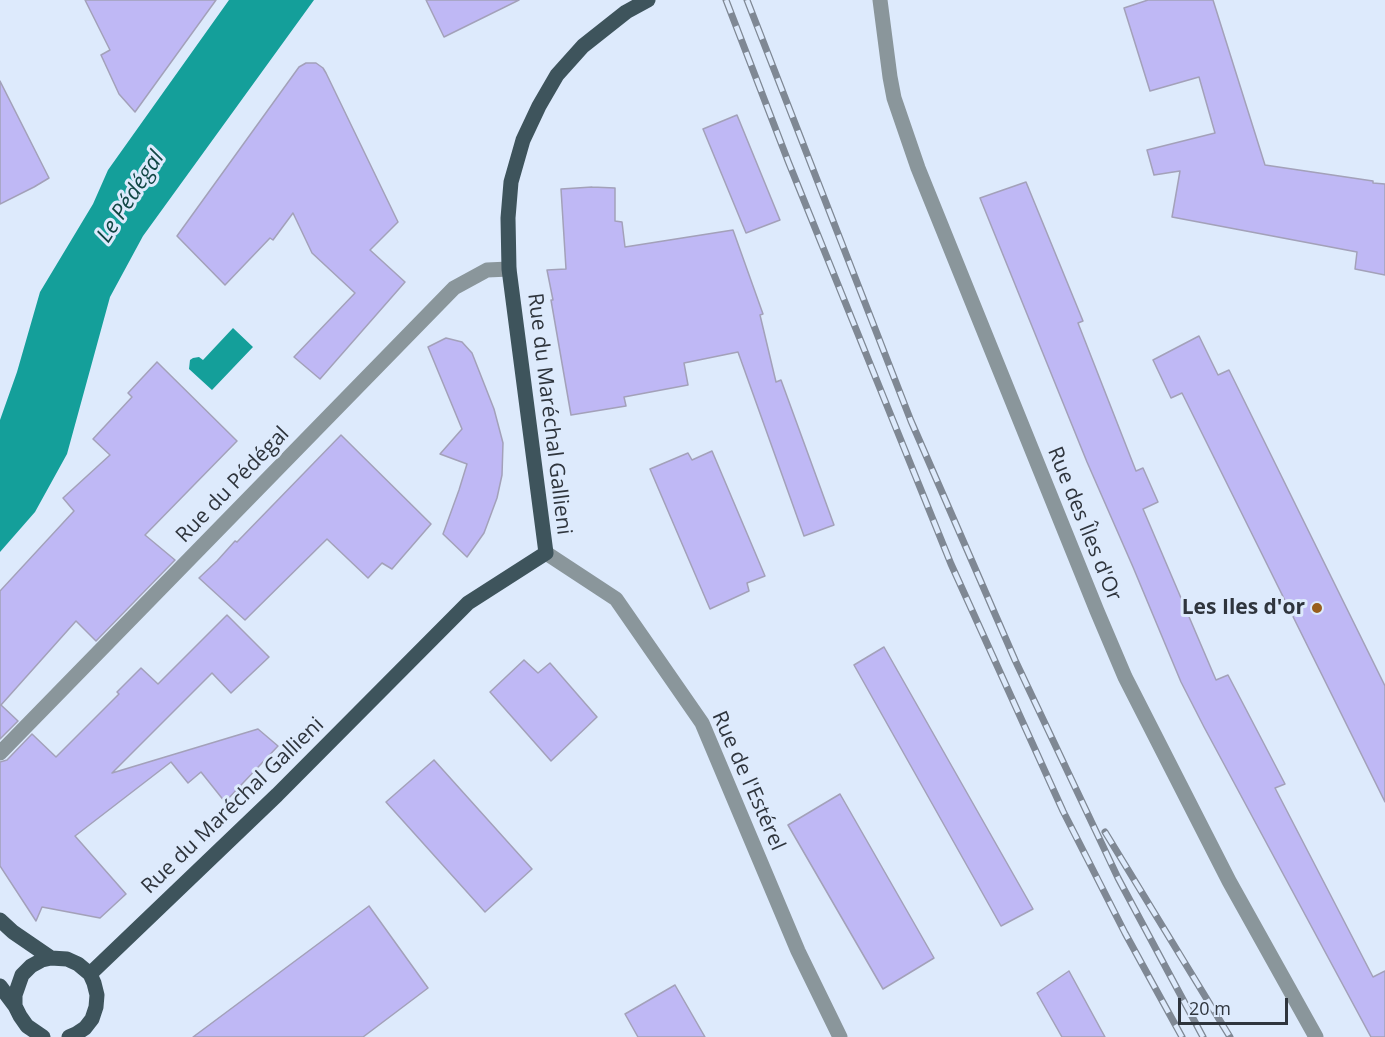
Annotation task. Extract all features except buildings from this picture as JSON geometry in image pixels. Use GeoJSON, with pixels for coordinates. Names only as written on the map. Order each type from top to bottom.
{"type":"FeatureCollection","features":[{"type":"Feature","properties":{"kind":"main road","name":"Rue du Maréchal Gallieni"},"geometry":{"type":"LineString","coordinates":[[90,974],[277,795],[468,603],[546,553],[509,269],[508,218],[511,182],[523,140],[557,75],[583,46],[626,12],[648,0]]}},
{"type":"Feature","properties":{"kind":"main road"},"geometry":{"type":"LineString","coordinates":[[0,920],[12,932],[51,958]]}},
{"type":"Feature","properties":{"kind":"main road"},"geometry":{"type":"LineString","coordinates":[[15,1006],[15,995],[22,975],[31,966],[51,958],[67,959],[78,964],[90,974],[94,983],[97,994],[96,1007],[92,1019],[85,1028],[69,1037]]}},
{"type":"Feature","properties":{"kind":"main road"},"geometry":{"type":"LineString","coordinates":[[0,986],[27,1026],[42,1036]]}},
{"type":"Feature","properties":{"kind":"main road"},"geometry":{"type":"LineString","coordinates":[[92,1019],[97,1037]]}},
{"type":"Feature","properties":{"kind":"street","name":"Rue des Îles d'Or"},"geometry":{"type":"LineString","coordinates":[[880,0],[894,98],[918,168],[1097,611],[1125,677],[1224,871],[1316,1037]]}},
{"type":"Feature","properties":{"kind":"street","name":"Rue du Pédégal"},"geometry":{"type":"LineString","coordinates":[[0,753],[454,288],[487,270],[509,269]]}},
{"type":"Feature","properties":{"kind":"street","name":"Rue de l'Estérel"},"geometry":{"type":"LineString","coordinates":[[546,553],[616,598],[702,723],[798,951],[840,1037]]}},
{"type":"Feature","properties":{"kind":"water","name":"Le Pédégal"},"geometry":{"type":"Polygon","coordinates":[[[229,0],[314,0],[143,236],[110,297],[67,454],[35,512],[0,552],[0,420],[17,372],[40,292],[93,204],[108,170],[229,0]]]}},
{"type":"Feature","properties":{"kind":"water"},"geometry":{"type":"Polygon","coordinates":[[[233,328],[253,347],[212,390],[189,369],[190,360],[199,357],[203,360],[233,328]]]}},
{"type":"Feature","properties":{"kind":"railway"},"geometry":{"type":"LineString","coordinates":[[726,0],[788,161],[951,564],[1063,811],[1125,933],[1182,1037]]}},
{"type":"Feature","properties":{"kind":"railway"},"geometry":{"type":"LineString","coordinates":[[747,0],[911,421],[1015,660],[1118,878],[1203,1037]]}},
{"type":"Feature","properties":{"kind":"railway"},"geometry":{"type":"LineString","coordinates":[[1105,832],[1230,1037]]}},
{"type":"Feature","properties":{"kind":"place","name":"Les Iles d'or"},"geometry":{"type":"Point","coordinates":[1317,608]}}]}
